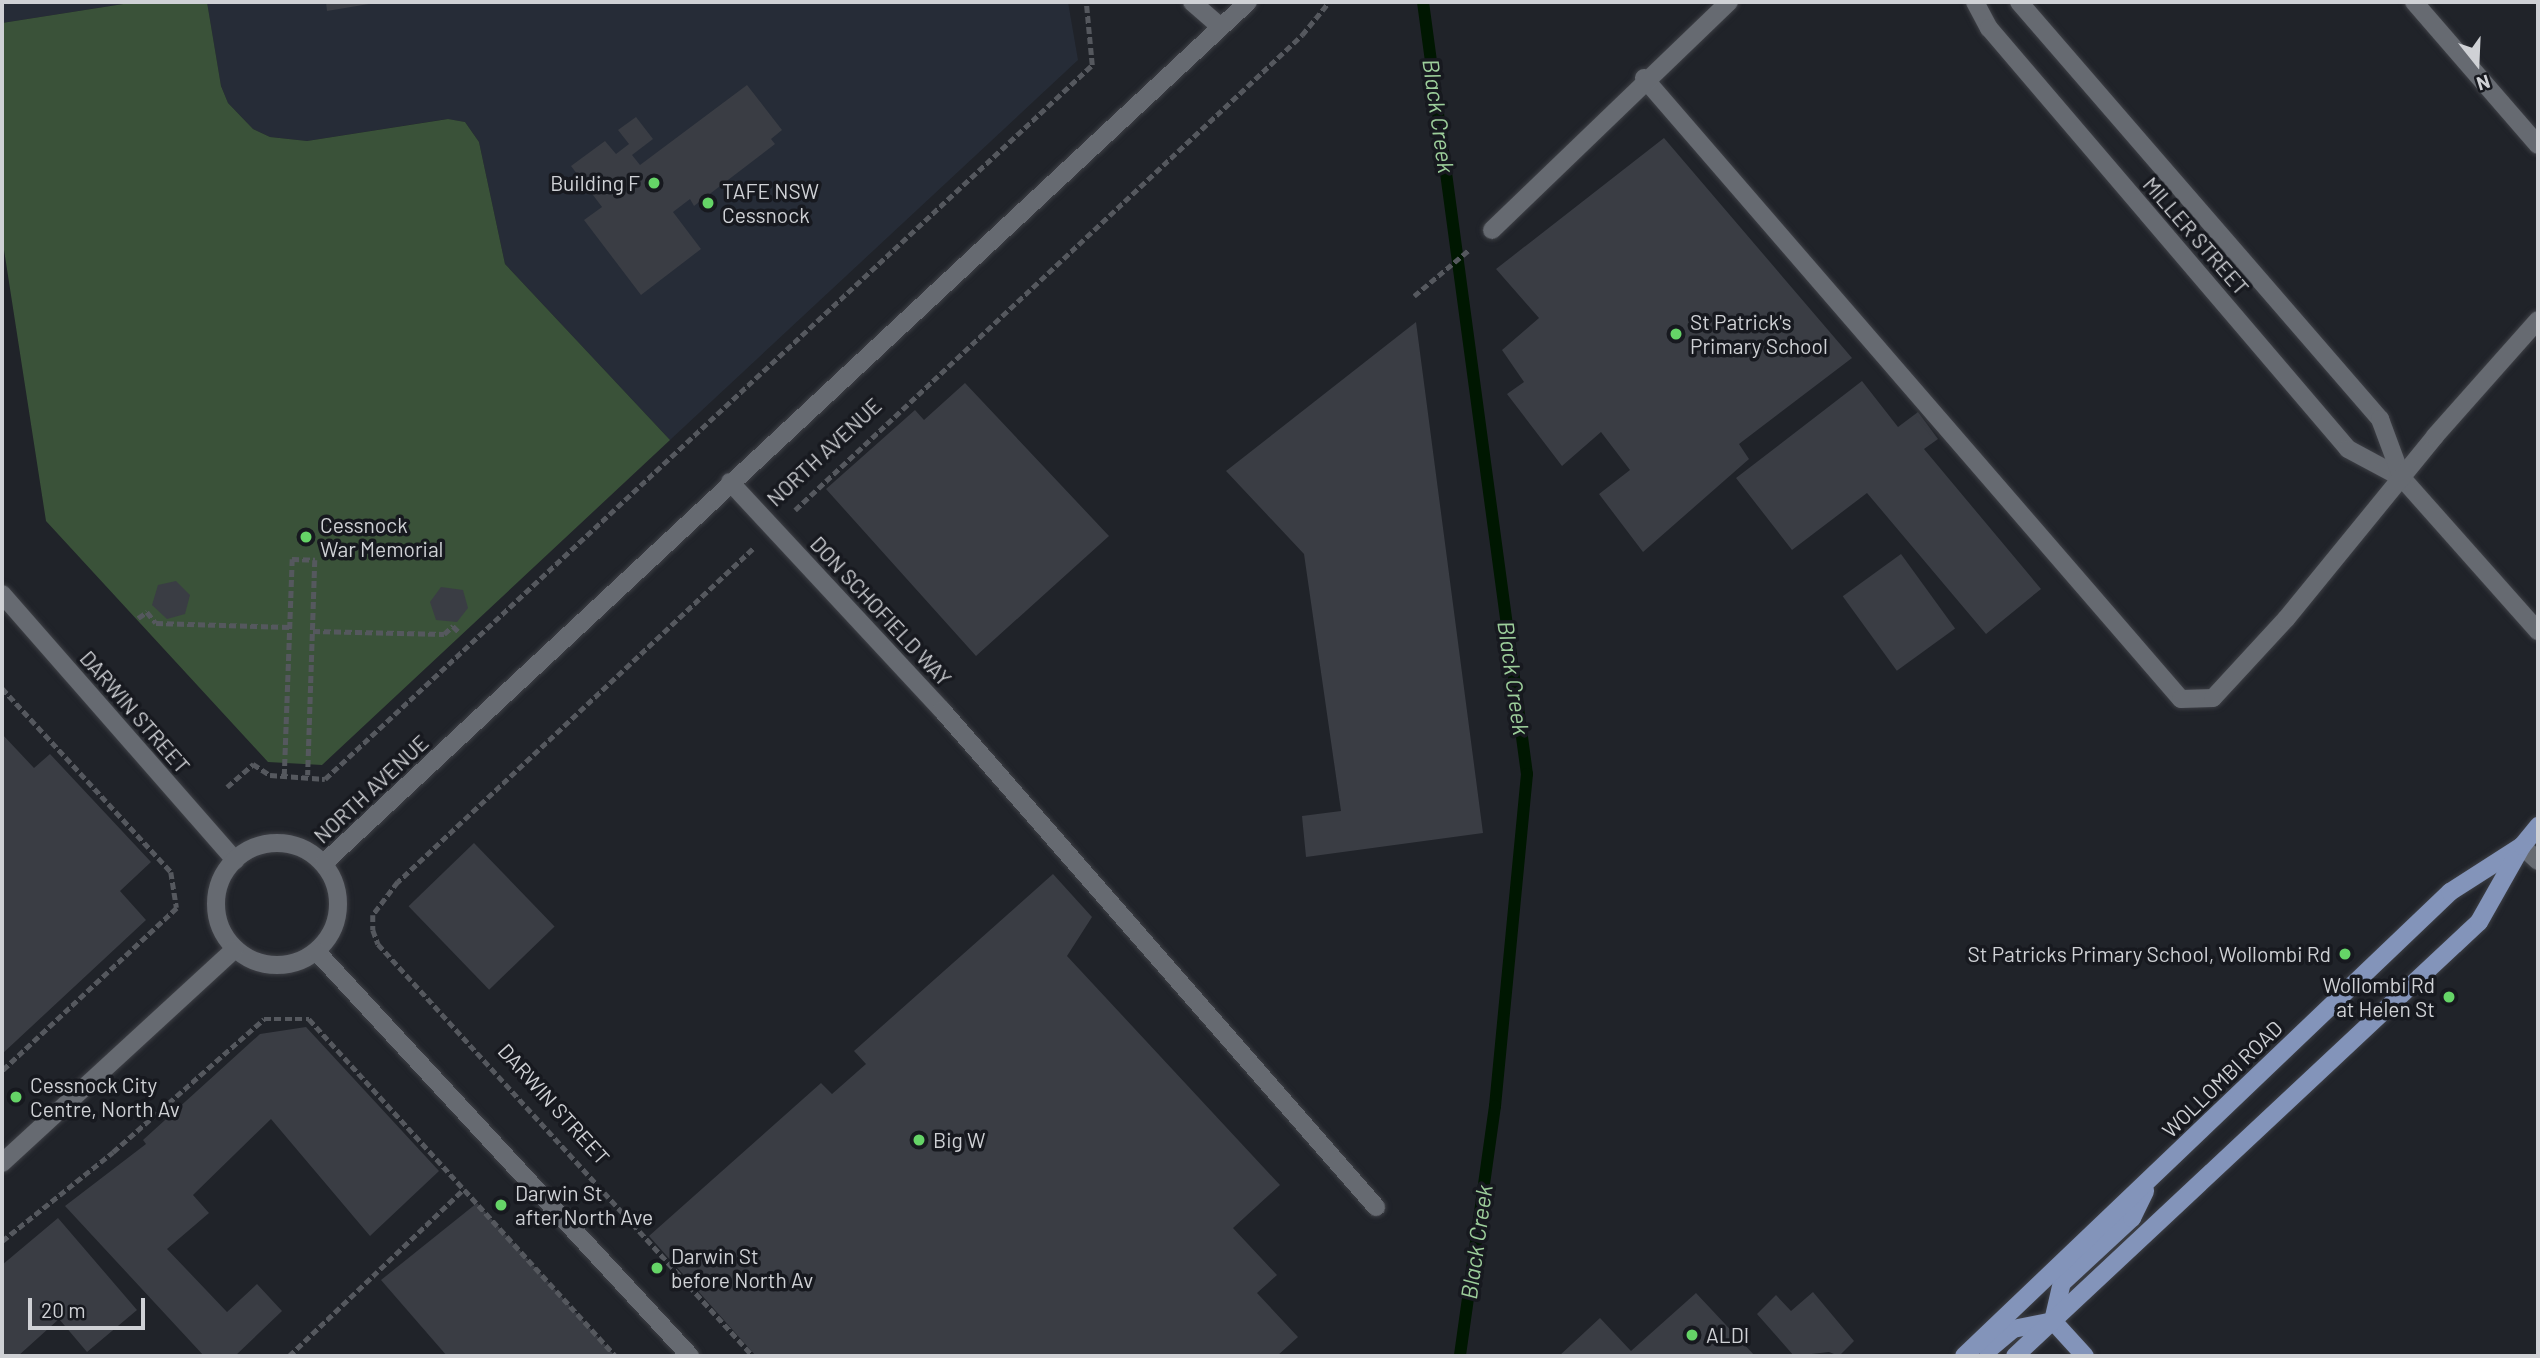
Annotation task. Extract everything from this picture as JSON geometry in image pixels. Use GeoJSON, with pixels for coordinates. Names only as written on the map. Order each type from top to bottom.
{"type":"FeatureCollection","features":[{"type":"Feature","properties":{"kind":"main road","name":"WOLLOMBI ROAD"},"geometry":{"type":"LineString","coordinates":[[2015,1356],[2479,922],[2522,846],[2538,826]]}},
{"type":"Feature","properties":{"kind":"main road","name":"WOLLOMBI ROAD"},"geometry":{"type":"LineString","coordinates":[[1964,1356],[2450,892],[2522,846]]}},
{"type":"Feature","properties":{"kind":"main road"},"geometry":{"type":"LineString","coordinates":[[2053,1321],[2062,1283],[2132,1217],[2150,1179]]}},
{"type":"Feature","properties":{"kind":"main road"},"geometry":{"type":"LineString","coordinates":[[1980,1356],[2013,1329],[2053,1321]]}},
{"type":"Feature","properties":{"kind":"main road"},"geometry":{"type":"LineString","coordinates":[[2053,1321],[2085,1356]]}},
{"type":"Feature","properties":{"kind":"street"},"geometry":{"type":"LineString","coordinates":[[1192,2],[1221,27]]}},
{"type":"Feature","properties":{"kind":"street","name":"NORTH AVENUE"},"geometry":{"type":"LineString","coordinates":[[324,863],[1248,2]]}},
{"type":"Feature","properties":{"kind":"street"},"geometry":{"type":"LineString","coordinates":[[1492,230],[1644,78],[1729,2]]}},
{"type":"Feature","properties":{"kind":"street","name":"MILLER STREET"},"geometry":{"type":"LineString","coordinates":[[1975,2],[1989,28],[2348,449],[2402,478],[2538,631]]}},
{"type":"Feature","properties":{"kind":"street","name":"MILLER STREET"},"geometry":{"type":"LineString","coordinates":[[2019,2],[2379,419],[2402,478]]}},
{"type":"Feature","properties":{"kind":"street"},"geometry":{"type":"LineString","coordinates":[[2414,2],[2538,145]]}},
{"type":"Feature","properties":{"kind":"street"},"geometry":{"type":"LineString","coordinates":[[1644,78],[2181,699],[2213,698],[2286,619],[2402,478],[2538,320]]}},
{"type":"Feature","properties":{"kind":"street","name":"DON SCHOFIELD WAY"},"geometry":{"type":"LineString","coordinates":[[730,482],[996,773],[1376,1207]]}},
{"type":"Feature","properties":{"kind":"street","name":"DARWIN STREET"},"geometry":{"type":"LineString","coordinates":[[2,594],[235,860]]}},
{"type":"Feature","properties":{"kind":"street"},"geometry":{"type":"LineString","coordinates":[[281,843],[296,845],[324,863],[338,893],[339,909],[336,925],[317,952],[305,960],[275,966],[247,958],[235,949],[216,911],[220,883],[235,860],[256,847],[281,843]]}},
{"type":"Feature","properties":{"kind":"street"},"geometry":{"type":"LineString","coordinates":[[2522,846],[2538,861]]}},
{"type":"Feature","properties":{"kind":"street"},"geometry":{"type":"LineString","coordinates":[[2,1163],[235,949]]}},
{"type":"Feature","properties":{"kind":"street"},"geometry":{"type":"LineString","coordinates":[[317,952],[690,1356]]}},
{"type":"Feature","properties":{"kind":"path"},"geometry":{"type":"LineString","coordinates":[[227,787],[253,764],[270,775],[308,775],[325,779],[1092,65],[1086,2]]}},
{"type":"Feature","properties":{"kind":"path","name":"NORTH AVENUE"},"geometry":{"type":"LineString","coordinates":[[378,944],[373,915],[398,882],[1302,35],[1329,2]]}},
{"type":"Feature","properties":{"kind":"path"},"geometry":{"type":"LineString","coordinates":[[1414,296],[1492,230]]}},
{"type":"Feature","properties":{"kind":"path"},"geometry":{"type":"LineString","coordinates":[[284,776],[292,559],[315,560],[308,775]]}},
{"type":"Feature","properties":{"kind":"path"},"geometry":{"type":"LineString","coordinates":[[138,618],[147,612],[156,623],[290,627]]}},
{"type":"Feature","properties":{"kind":"path"},"geometry":{"type":"LineString","coordinates":[[313,631],[444,634],[453,626],[460,633]]}},
{"type":"Feature","properties":{"kind":"path"},"geometry":{"type":"LineString","coordinates":[[2,688],[172,872],[177,908],[2,1071]]}},
{"type":"Feature","properties":{"kind":"path","name":"DARWIN STREET"},"geometry":{"type":"LineString","coordinates":[[378,944],[753,1356]]}},
{"type":"Feature","properties":{"kind":"path"},"geometry":{"type":"LineString","coordinates":[[2,1241],[113,1152],[264,1019],[309,1019],[616,1356]]}},
{"type":"Feature","properties":{"kind":"path"},"geometry":{"type":"LineString","coordinates":[[289,1356],[464,1189]]}},
{"type":"Feature","properties":{"kind":"shaded area"},"geometry":{"type":"Polygon","coordinates":[[[2,2],[136,2],[2,23],[2,2]]]}},
{"type":"Feature","properties":{"kind":"shaded area","name":"TAFE NSW Cessnock"},"geometry":{"type":"Polygon","coordinates":[[[207,2],[1068,2],[1078,60],[670,440],[505,264],[479,142],[465,122],[447,119],[307,141],[270,137],[253,129],[228,103],[221,86],[207,2]]]}},
{"type":"Feature","properties":{"kind":"green space"},"geometry":{"type":"Polygon","coordinates":[[[136,2],[207,2],[221,86],[228,103],[253,129],[270,137],[307,141],[448,119],[465,122],[479,142],[505,264],[670,440],[322,765],[268,762],[46,521],[2,237],[2,23],[136,2]]]}},
{"type":"Feature","properties":{"kind":"building"},"geometry":{"type":"Polygon","coordinates":[[[326,2],[375,2],[375,3],[327,11],[326,2]]]}},
{"type":"Feature","properties":{"kind":"building","name":"Building F"},"geometry":{"type":"Polygon","coordinates":[[[747,85],[782,130],[771,139],[775,144],[694,206],[690,199],[673,212],[701,249],[641,295],[584,220],[602,207],[571,166],[605,141],[616,154],[629,144],[618,130],[636,117],[653,139],[632,155],[640,165],[747,85]]]}},
{"type":"Feature","properties":{"kind":"building","name":"St Patrick's Primary School"},"geometry":{"type":"Polygon","coordinates":[[[1664,138],[1852,358],[1739,444],[1749,459],[1643,552],[1599,494],[1630,470],[1601,432],[1562,466],[1507,394],[1524,382],[1502,350],[1539,318],[1496,269],[1664,138]]]}},
{"type":"Feature","properties":{"kind":"building"},"geometry":{"type":"Polygon","coordinates":[[[1416,322],[1483,833],[1306,857],[1302,816],[1341,811],[1304,554],[1226,471],[1416,322]]]}},
{"type":"Feature","properties":{"kind":"building"},"geometry":{"type":"Polygon","coordinates":[[[1862,381],[1898,427],[1918,412],[1938,439],[1924,449],[2041,589],[1986,634],[1867,493],[1792,550],[1736,478],[1862,381]]]}},
{"type":"Feature","properties":{"kind":"building"},"geometry":{"type":"Polygon","coordinates":[[[965,383],[1109,536],[976,656],[826,489],[915,410],[924,420],[965,383]]]}},
{"type":"Feature","properties":{"kind":"building"},"geometry":{"type":"Polygon","coordinates":[[[1901,554],[1955,628],[1897,671],[1843,596],[1901,554]]]}},
{"type":"Feature","properties":{"kind":"building"},"geometry":{"type":"Polygon","coordinates":[[[176,581],[190,595],[185,614],[167,619],[152,605],[158,585],[176,581]]]}},
{"type":"Feature","properties":{"kind":"building"},"geometry":{"type":"Polygon","coordinates":[[[441,587],[463,590],[468,608],[457,622],[436,620],[430,602],[441,587]]]}},
{"type":"Feature","properties":{"kind":"building"},"geometry":{"type":"Polygon","coordinates":[[[2,734],[34,768],[50,754],[151,862],[120,891],[146,920],[2,1054],[2,734]]]}},
{"type":"Feature","properties":{"kind":"building"},"geometry":{"type":"Polygon","coordinates":[[[474,843],[555,926],[489,990],[409,906],[474,843]]]}},
{"type":"Feature","properties":{"kind":"building"},"geometry":{"type":"Polygon","coordinates":[[[1053,874],[1092,917],[1067,956],[1280,1185],[1233,1228],[1277,1275],[1257,1293],[1298,1337],[1277,1356],[756,1356],[649,1236],[821,1083],[832,1094],[866,1064],[854,1051],[1053,874]]]}},
{"type":"Feature","properties":{"kind":"building"},"geometry":{"type":"Polygon","coordinates":[[[306,1027],[439,1171],[370,1236],[271,1119],[193,1195],[209,1213],[167,1249],[227,1312],[257,1284],[282,1311],[235,1356],[204,1356],[65,1206],[146,1144],[143,1140],[260,1034],[306,1027]]]}},
{"type":"Feature","properties":{"kind":"building"},"geometry":{"type":"Polygon","coordinates":[[[477,1203],[615,1356],[447,1356],[381,1280],[477,1203]]]}},
{"type":"Feature","properties":{"kind":"building"},"geometry":{"type":"Polygon","coordinates":[[[58,1218],[137,1310],[87,1352],[59,1319],[18,1356],[2,1356],[2,1265],[58,1218]]]}},
{"type":"Feature","properties":{"kind":"building"},"geometry":{"type":"Polygon","coordinates":[[[1813,1292],[1854,1341],[1839,1356],[1829,1352],[1794,1356],[1757,1314],[1776,1295],[1791,1311],[1813,1292]]]}},
{"type":"Feature","properties":{"kind":"building","name":"ALDI"},"geometry":{"type":"Polygon","coordinates":[[[1696,1293],[1755,1356],[1559,1356],[1600,1318],[1631,1351],[1696,1293]]]}},
{"type":"Feature","properties":{"kind":"waterway","name":"Black Creek"},"geometry":{"type":"LineString","coordinates":[[1423,2],[1527,774],[1495,1106],[1460,1356]]}},
{"type":"Feature","properties":{"kind":"place","name":"Building F"},"geometry":{"type":"Point","coordinates":[654,183]}},
{"type":"Feature","properties":{"kind":"place","name":"TAFE NSW Cessnock"},"geometry":{"type":"Point","coordinates":[708,203]}},
{"type":"Feature","properties":{"kind":"place","name":"St Patrick's Primary School"},"geometry":{"type":"Point","coordinates":[1676,334]}},
{"type":"Feature","properties":{"kind":"place","name":"Cessnock War Memorial"},"geometry":{"type":"Point","coordinates":[306,537]}},
{"type":"Feature","properties":{"kind":"place","name":"St Patricks Primary School, Wollombi Rd"},"geometry":{"type":"Point","coordinates":[2345,954]}},
{"type":"Feature","properties":{"kind":"place","name":"Wollombi Rd at Helen St"},"geometry":{"type":"Point","coordinates":[2449,997]}},
{"type":"Feature","properties":{"kind":"place","name":"Cessnock City Centre, North Av"},"geometry":{"type":"Point","coordinates":[16,1097]}},
{"type":"Feature","properties":{"kind":"place","name":"Big W"},"geometry":{"type":"Point","coordinates":[919,1140]}},
{"type":"Feature","properties":{"kind":"place","name":"Darwin St after North Ave"},"geometry":{"type":"Point","coordinates":[501,1205]}},
{"type":"Feature","properties":{"kind":"place","name":"Darwin St before North Av"},"geometry":{"type":"Point","coordinates":[657,1268]}},
{"type":"Feature","properties":{"kind":"place","name":"ALDI"},"geometry":{"type":"Point","coordinates":[1692,1335]}}]}
